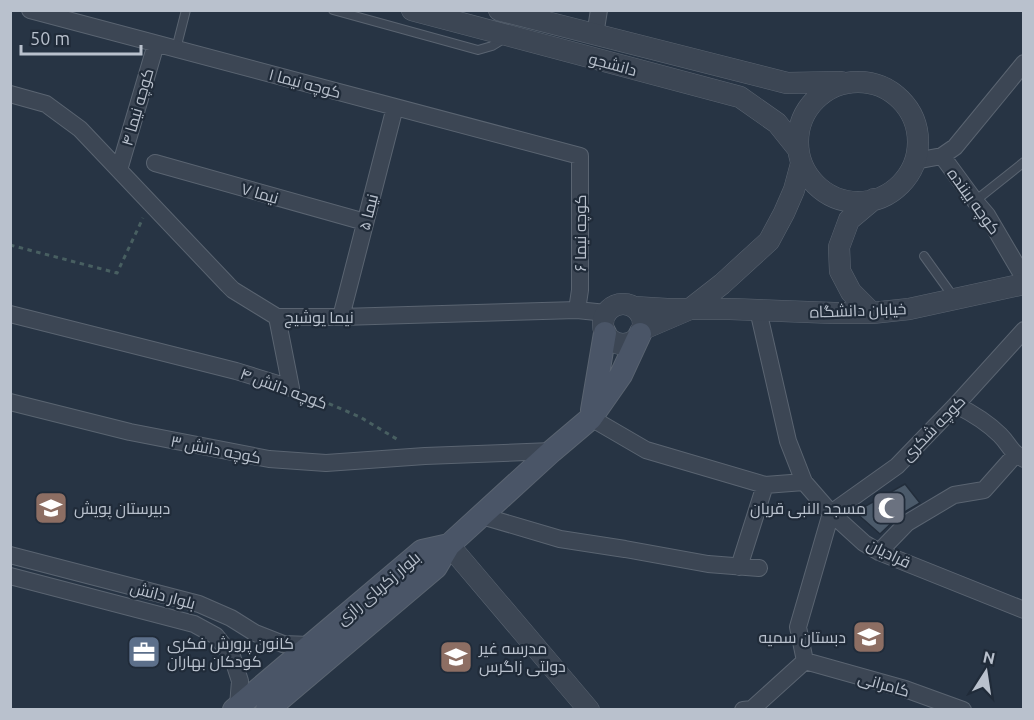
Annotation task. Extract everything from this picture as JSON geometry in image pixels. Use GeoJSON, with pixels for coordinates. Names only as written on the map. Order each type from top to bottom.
{"type":"FeatureCollection","features":[{"type":"Feature","properties":{"kind":"main road"},"geometry":{"type":"LineString","coordinates":[[591,418],[606,323]]}},
{"type":"Feature","properties":{"kind":"main road"},"geometry":{"type":"LineString","coordinates":[[449,545],[591,418],[621,375],[641,332]]}},
{"type":"Feature","properties":{"kind":"main road","name":"بلوار زکریای رازی"},"geometry":{"type":"LineString","coordinates":[[236,708],[422,550],[449,545]]}},
{"type":"Feature","properties":{"kind":"main road","name":"بلوار زکریای رازی"},"geometry":{"type":"LineString","coordinates":[[274,707],[436,567],[449,545]]}},
{"type":"Feature","properties":{"kind":"street","name":"کوچه نیما ۱"},"geometry":{"type":"LineString","coordinates":[[30,10],[580,156]]}},
{"type":"Feature","properties":{"kind":"street","name":"دانشجو"},"geometry":{"type":"LineString","coordinates":[[412,10],[740,97],[777,123],[799,156]]}},
{"type":"Feature","properties":{"kind":"street","name":"دانشجو"},"geometry":{"type":"LineString","coordinates":[[500,10],[787,83],[848,82]]}},
{"type":"Feature","properties":{"kind":"street"},"geometry":{"type":"LineString","coordinates":[[595,35],[599,10]]}},
{"type":"Feature","properties":{"kind":"street","name":"کوچه نیما ۴"},"geometry":{"type":"LineString","coordinates":[[119,170],[156,44]]}},
{"type":"Feature","properties":{"kind":"street"},"geometry":{"type":"LineString","coordinates":[[915,161],[942,156],[955,147],[1023,63]]}},
{"type":"Feature","properties":{"kind":"street"},"geometry":{"type":"LineString","coordinates":[[690,309],[722,284],[769,241],[794,190],[799,156],[798,129],[805,112],[816,98],[830,88],[848,82],[868,82],[888,89],[904,103],[914,121],[918,141],[915,161],[906,178],[892,191],[874,199],[856,202],[839,199],[823,191],[810,179],[799,156]]}},
{"type":"Feature","properties":{"kind":"street","name":"نیما یوشیج"},"geometry":{"type":"LineString","coordinates":[[10,94],[46,104],[80,129],[233,290],[277,317],[577,310],[606,323]]}},
{"type":"Feature","properties":{"kind":"street","name":"نیما ۵"},"geometry":{"type":"LineString","coordinates":[[341,317],[395,107]]}},
{"type":"Feature","properties":{"kind":"street","name":"کوچه نیما ۶"},"geometry":{"type":"LineString","coordinates":[[577,310],[580,290],[580,156]]}},
{"type":"Feature","properties":{"kind":"street","name":"کوچه بیننده"},"geometry":{"type":"LineString","coordinates":[[942,156],[987,215],[1023,278]]}},
{"type":"Feature","properties":{"kind":"street","name":"نیما ۷"},"geometry":{"type":"LineString","coordinates":[[154,163],[365,222]]}},
{"type":"Feature","properties":{"kind":"street"},"geometry":{"type":"LineString","coordinates":[[872,313],[851,292],[840,271],[839,247],[849,220],[874,199]]}},
{"type":"Feature","properties":{"kind":"street","name":"خیابان دانشگاه"},"geometry":{"type":"LineString","coordinates":[[634,307],[872,313],[909,309],[1023,284]]}},
{"type":"Feature","properties":{"kind":"street"},"geometry":{"type":"LineString","coordinates":[[624,304],[634,307],[641,314],[643,324],[641,332],[633,341],[622,344],[612,341],[606,323],[614,306],[624,304]]}},
{"type":"Feature","properties":{"kind":"street","name":"خیابان دانشگاه"},"geometry":{"type":"LineString","coordinates":[[641,332],[690,309]]}},
{"type":"Feature","properties":{"kind":"street","name":"قرادیان"},"geometry":{"type":"LineString","coordinates":[[758,310],[788,441],[804,482],[831,513],[864,543],[879,552],[1023,610]]}},
{"type":"Feature","properties":{"kind":"street","name":"کوچه دانش ۴"},"geometry":{"type":"LineString","coordinates":[[10,314],[236,371],[291,388]]}},
{"type":"Feature","properties":{"kind":"street"},"geometry":{"type":"LineString","coordinates":[[277,317],[291,388]]}},
{"type":"Feature","properties":{"kind":"street","name":"کوچه شکری"},"geometry":{"type":"LineString","coordinates":[[831,513],[897,466],[956,405],[1023,330]]}},
{"type":"Feature","properties":{"kind":"street","name":"کوچه دانش ۳"},"geometry":{"type":"LineString","coordinates":[[10,402],[130,432],[269,459],[326,463],[425,456]]}},
{"type":"Feature","properties":{"kind":"street"},"geometry":{"type":"LineString","coordinates":[[879,552],[907,522],[954,495],[984,490],[1019,457],[977,416],[956,405]]}},
{"type":"Feature","properties":{"kind":"street"},"geometry":{"type":"LineString","coordinates":[[591,418],[646,450],[765,485],[804,482]]}},
{"type":"Feature","properties":{"kind":"street"},"geometry":{"type":"LineString","coordinates":[[425,456],[552,451]]}},
{"type":"Feature","properties":{"kind":"street"},"geometry":{"type":"LineString","coordinates":[[740,567],[765,485]]}},
{"type":"Feature","properties":{"kind":"street"},"geometry":{"type":"LineString","coordinates":[[743,710],[752,709],[805,662],[798,627],[831,513]]}},
{"type":"Feature","properties":{"kind":"street"},"geometry":{"type":"LineString","coordinates":[[482,516],[560,539],[708,564],[759,568]]}},
{"type":"Feature","properties":{"kind":"street"},"geometry":{"type":"LineString","coordinates":[[449,545],[589,710]]}},
{"type":"Feature","properties":{"kind":"street","name":"بلوار دانش"},"geometry":{"type":"LineString","coordinates":[[10,555],[199,604],[231,618],[255,633],[283,644],[310,645]]}},
{"type":"Feature","properties":{"kind":"street","name":"بلوار دانش"},"geometry":{"type":"LineString","coordinates":[[10,576],[194,624],[216,636],[232,656],[240,681],[236,708]]}},
{"type":"Feature","properties":{"kind":"street"},"geometry":{"type":"LineString","coordinates":[[194,624],[199,604]]}},
{"type":"Feature","properties":{"kind":"street","name":"کامرانی"},"geometry":{"type":"LineString","coordinates":[[805,662],[905,688],[963,710]]}},
{"type":"Feature","properties":{"kind":"lane"},"geometry":{"type":"LineString","coordinates":[[176,49],[186,10]]}},
{"type":"Feature","properties":{"kind":"lane"},"geometry":{"type":"LineString","coordinates":[[333,10],[478,50],[492,46],[508,36]]}},
{"type":"Feature","properties":{"kind":"lane"},"geometry":{"type":"LineString","coordinates":[[975,201],[1022,166]]}},
{"type":"Feature","properties":{"kind":"lane"},"geometry":{"type":"LineString","coordinates":[[924,256],[955,299]]}},
{"type":"Feature","properties":{"kind":"path"},"geometry":{"type":"LineString","coordinates":[[10,245],[117,273],[150,203]]}},
{"type":"Feature","properties":{"kind":"path","name":"کوچه دانش ۴"},"geometry":{"type":"LineString","coordinates":[[291,388],[360,417],[425,456]]}},
{"type":"Feature","properties":{"kind":"building","name":"مسجد النبی قریان"},"geometry":{"type":"Polygon","coordinates":[[[905,484],[920,503],[901,514],[880,534],[855,512],[905,484]]]}},
{"type":"Feature","properties":{"kind":"place","name":"دبیرستان پویش"},"geometry":{"type":"Point","coordinates":[51,508]}},
{"type":"Feature","properties":{"kind":"place","name":"مسجد النبی قریان"},"geometry":{"type":"Point","coordinates":[889,508]}},
{"type":"Feature","properties":{"kind":"place","name":"دبستان سمیه"},"geometry":{"type":"Point","coordinates":[869,637]}},
{"type":"Feature","properties":{"kind":"place","name":"کانون پرورش فکری کودکان بهاران"},"geometry":{"type":"Point","coordinates":[144,652]}},
{"type":"Feature","properties":{"kind":"place","name":"مدرسه غیر دولتی زاگرس"},"geometry":{"type":"Point","coordinates":[456,657]}}]}
